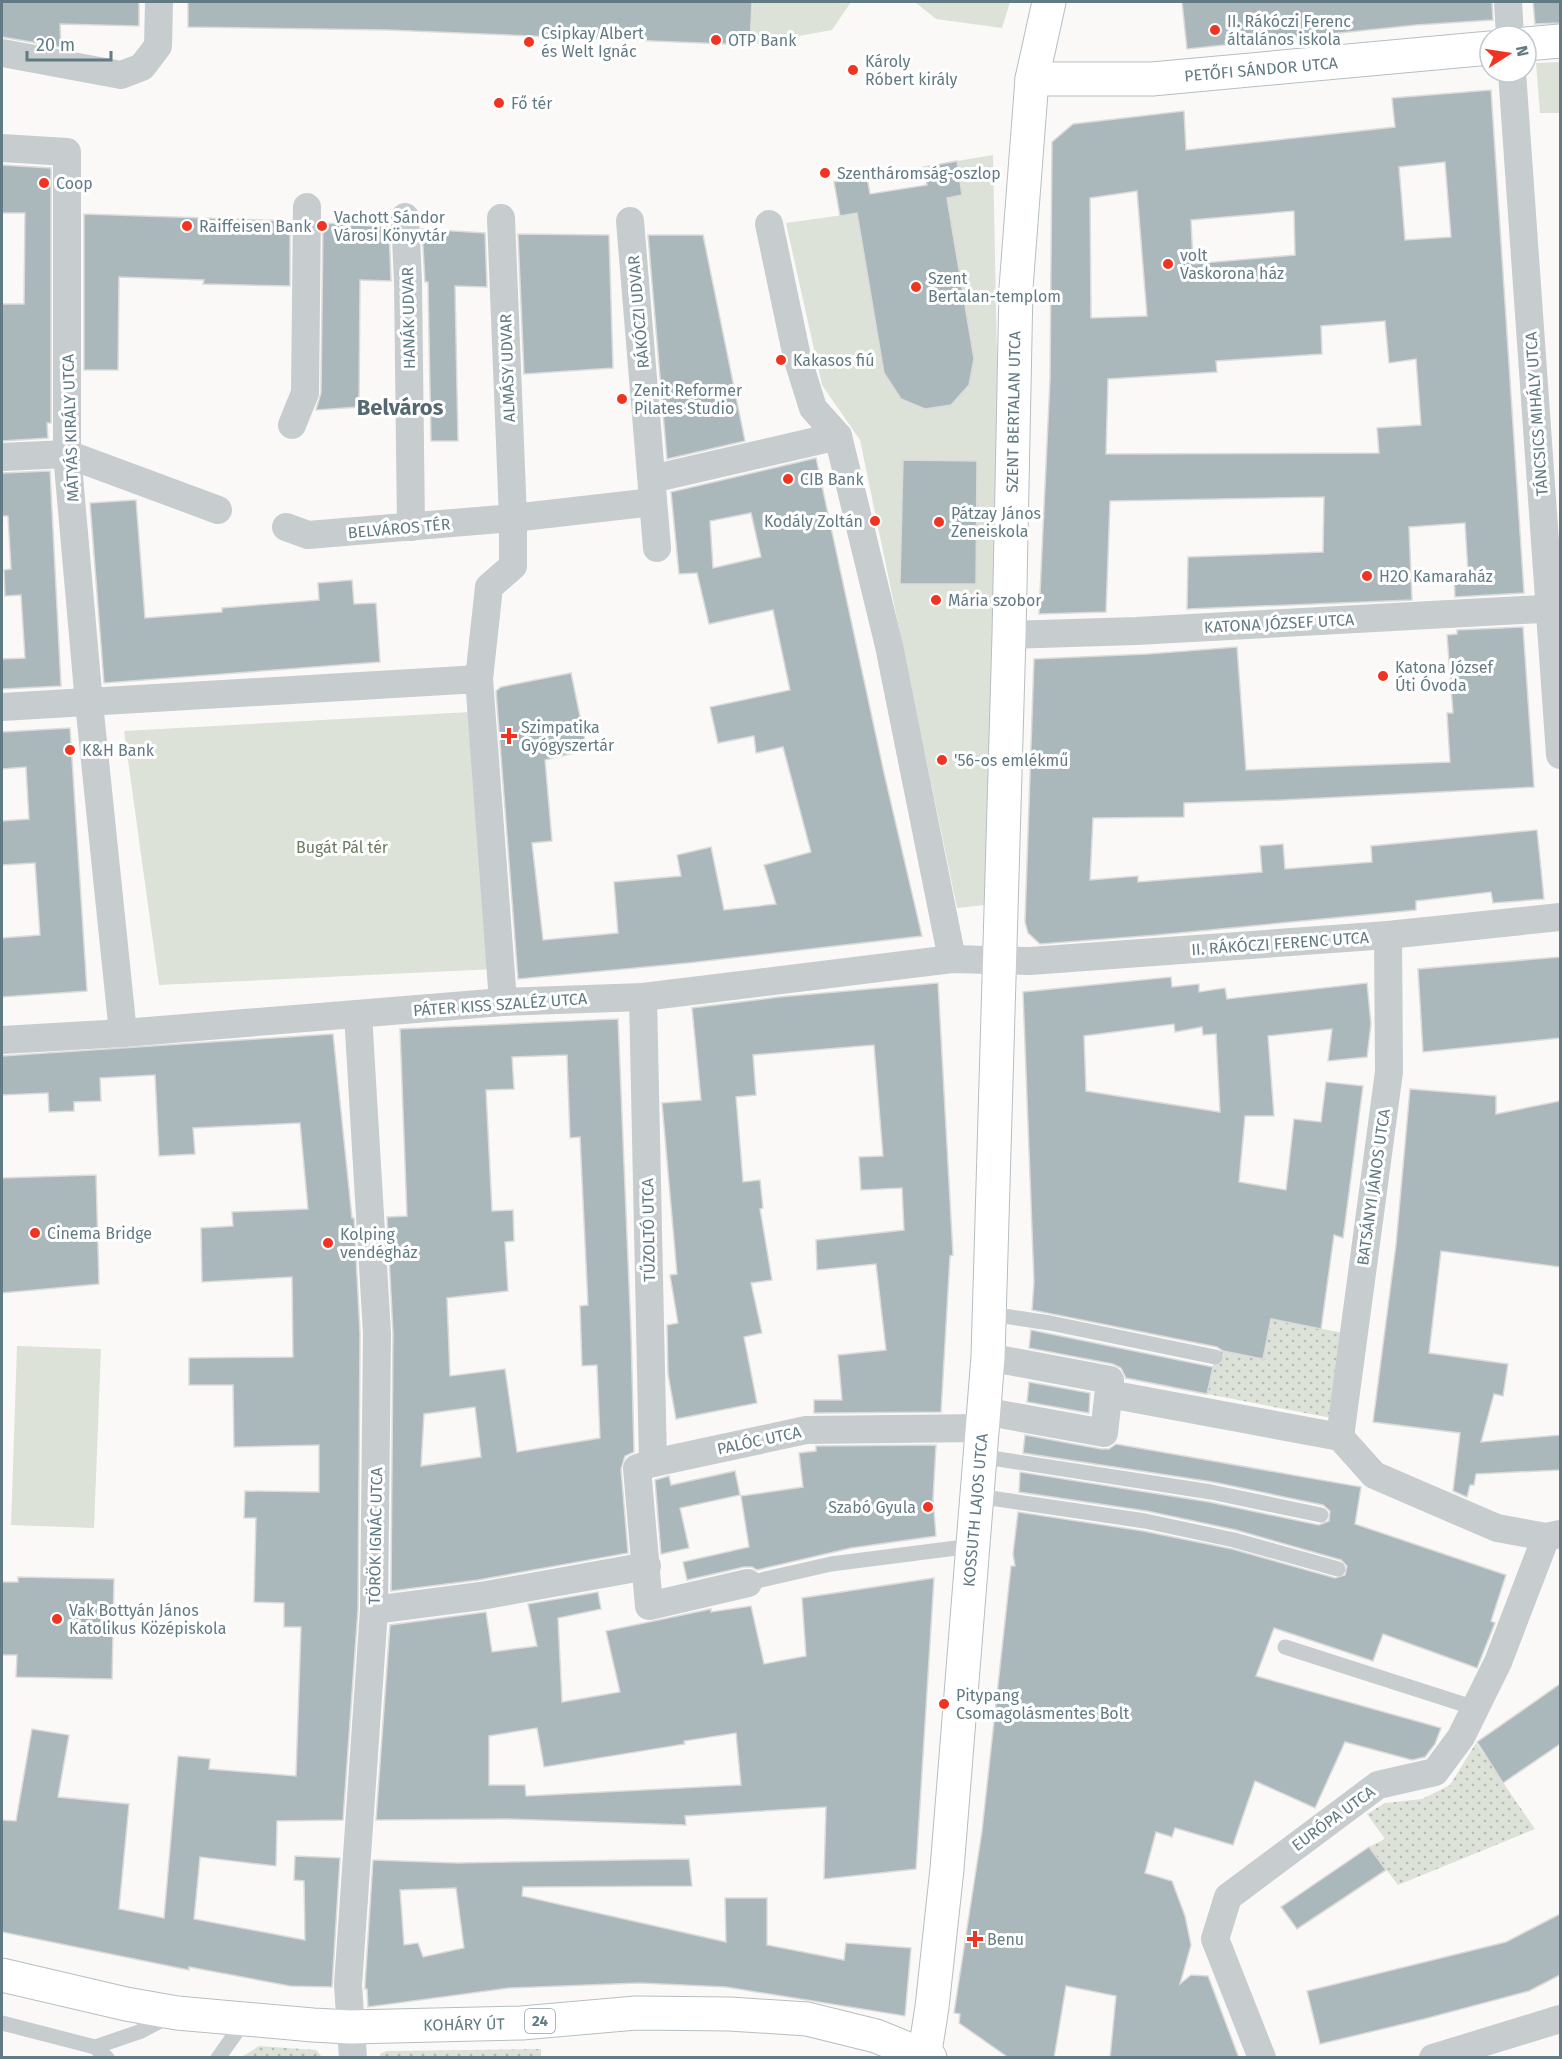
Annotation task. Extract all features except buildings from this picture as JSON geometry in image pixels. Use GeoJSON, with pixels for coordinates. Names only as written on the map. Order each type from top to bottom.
{"type":"FeatureCollection","features":[{"type":"Feature","properties":{"kind":"main road","name":"SZENT BERTALAN UTCA"},"geometry":{"type":"LineString","coordinates":[[998,961],[1009,635],[1016,288],[1032,79],[1049,2]]}},
{"type":"Feature","properties":{"kind":"main road"},"geometry":{"type":"LineString","coordinates":[[1538,43],[1560,41]]}},
{"type":"Feature","properties":{"kind":"main road","name":"PETŐFI SÁNDOR UTCA"},"geometry":{"type":"LineString","coordinates":[[1032,79],[1152,79],[1478,49]]}},
{"type":"Feature","properties":{"kind":"main road","name":"KOSSUTH LAJOS UTCA"},"geometry":{"type":"LineString","coordinates":[[926,2057],[947,1869],[988,1357],[998,961]]}},
{"type":"Feature","properties":{"kind":"main road","name":"KOHÁRY ÚT"},"geometry":{"type":"LineString","coordinates":[[2,1975],[126,2004],[177,2013],[244,2020],[352,2042],[636,2013],[730,2014],[807,2019],[876,2036],[926,2057]]}},
{"type":"Feature","properties":{"kind":"street"},"geometry":{"type":"LineString","coordinates":[[2,53],[121,75],[142,67],[158,46],[159,2]]}},
{"type":"Feature","properties":{"kind":"street"},"geometry":{"type":"LineString","coordinates":[[1508,2],[1509,24]]}},
{"type":"Feature","properties":{"kind":"street","name":"TÁNCSICS MIHÁLY UTCA"},"geometry":{"type":"LineString","coordinates":[[1513,84],[1551,501],[1560,755]]}},
{"type":"Feature","properties":{"kind":"street","name":"MÁTYÁS KIRÁLY UTCA"},"geometry":{"type":"LineString","coordinates":[[2,148],[67,152],[68,454],[89,703]]}},
{"type":"Feature","properties":{"kind":"street"},"geometry":{"type":"LineString","coordinates":[[292,425],[305,393],[307,207]]}},
{"type":"Feature","properties":{"kind":"street","name":"HANÁK UDVAR"},"geometry":{"type":"LineString","coordinates":[[405,217],[411,527]]}},
{"type":"Feature","properties":{"kind":"street","name":"ALMÁSY UDVAR"},"geometry":{"type":"LineString","coordinates":[[501,218],[513,518]]}},
{"type":"Feature","properties":{"kind":"street","name":"RÁKÓCZI UDVAR"},"geometry":{"type":"LineString","coordinates":[[630,221],[657,548]]}},
{"type":"Feature","properties":{"kind":"street"},"geometry":{"type":"LineString","coordinates":[[769,224],[797,357],[813,408],[838,436],[889,646],[952,959]]}},
{"type":"Feature","properties":{"kind":"street"},"geometry":{"type":"LineString","coordinates":[[653,490],[838,436]]}},
{"type":"Feature","properties":{"kind":"street"},"geometry":{"type":"LineString","coordinates":[[2,457],[68,454],[218,510]]}},
{"type":"Feature","properties":{"kind":"street","name":"BELVÁROS TÉR"},"geometry":{"type":"LineString","coordinates":[[286,527],[308,535],[513,518],[653,490]]}},
{"type":"Feature","properties":{"kind":"street"},"geometry":{"type":"LineString","coordinates":[[503,1002],[479,679],[489,587],[513,566],[513,518]]}},
{"type":"Feature","properties":{"kind":"street","name":"KATONA JÓZSEF UTCA"},"geometry":{"type":"LineString","coordinates":[[1009,635],[1555,608]]}},
{"type":"Feature","properties":{"kind":"street"},"geometry":{"type":"LineString","coordinates":[[2,707],[479,679]]}},
{"type":"Feature","properties":{"kind":"street"},"geometry":{"type":"LineString","coordinates":[[89,703],[123,1033]]}},
{"type":"Feature","properties":{"kind":"street","name":"II. RÁKÓCZI FERENC UTCA"},"geometry":{"type":"LineString","coordinates":[[998,961],[1030,961],[1388,935],[1560,917]]}},
{"type":"Feature","properties":{"kind":"street","name":"BATSÁNYI JÁNOS UTCA"},"geometry":{"type":"LineString","coordinates":[[1340,1437],[1389,1072],[1388,935]]}},
{"type":"Feature","properties":{"kind":"street","name":"PÁTER KISS SZALÉZ UTCA"},"geometry":{"type":"LineString","coordinates":[[2,1040],[123,1033],[503,1002],[643,997],[952,959],[998,961]]}},
{"type":"Feature","properties":{"kind":"street","name":"TŰZOLTÓ UTCA"},"geometry":{"type":"LineString","coordinates":[[643,997],[653,1463]]}},
{"type":"Feature","properties":{"kind":"street","name":"TÖRÖK IGNÁC UTCA"},"geometry":{"type":"LineString","coordinates":[[352,2042],[348,1985],[374,1610],[377,1333],[358,1014]]}},
{"type":"Feature","properties":{"kind":"street"},"geometry":{"type":"LineString","coordinates":[[988,1357],[1110,1380],[1109,1394],[1340,1437],[1374,1475],[1497,1528],[1553,1535]]}},
{"type":"Feature","properties":{"kind":"street","name":"PALÓC UTCA"},"geometry":{"type":"LineString","coordinates":[[653,1463],[806,1430],[1104,1432],[1109,1394]]}},
{"type":"Feature","properties":{"kind":"street"},"geometry":{"type":"LineString","coordinates":[[653,1463],[638,1468],[649,1606],[748,1583]]}},
{"type":"Feature","properties":{"kind":"street","name":"EURÓPA UTCA"},"geometry":{"type":"LineString","coordinates":[[1262,2058],[1215,1939],[1228,1896],[1378,1785],[1435,1772],[1461,1737],[1498,1662],[1553,1535]]}},
{"type":"Feature","properties":{"kind":"street"},"geometry":{"type":"LineString","coordinates":[[374,1610],[481,1596],[647,1566]]}},
{"type":"Feature","properties":{"kind":"street"},"geometry":{"type":"LineString","coordinates":[[1433,2058],[1560,2019]]}},
{"type":"Feature","properties":{"kind":"lane"},"geometry":{"type":"LineString","coordinates":[[990,1314],[1072,1327],[1215,1357]]}},
{"type":"Feature","properties":{"kind":"lane"},"geometry":{"type":"LineString","coordinates":[[981,1431],[1188,1488],[1321,1515]]}},
{"type":"Feature","properties":{"kind":"lane"},"geometry":{"type":"LineString","coordinates":[[977,1496],[1145,1521],[1234,1540],[1338,1569]]}},
{"type":"Feature","properties":{"kind":"lane"},"geometry":{"type":"LineString","coordinates":[[748,1583],[831,1564],[972,1546]]}},
{"type":"Feature","properties":{"kind":"lane"},"geometry":{"type":"LineString","coordinates":[[1285,1647],[1475,1708]]}},
{"type":"Feature","properties":{"kind":"lane"},"geometry":{"type":"LineString","coordinates":[[95,2047],[139,2032],[177,2013]]}},
{"type":"Feature","properties":{"kind":"lane"},"geometry":{"type":"LineString","coordinates":[[218,2058],[244,2020]]}},
{"type":"Feature","properties":{"kind":"lane"},"geometry":{"type":"LineString","coordinates":[[2,2023],[95,2047],[107,2058]]}},
{"type":"Feature","properties":{"kind":"green space"},"geometry":{"type":"Polygon","coordinates":[[[753,2],[851,2],[832,30],[750,45],[753,2]]]}},
{"type":"Feature","properties":{"kind":"green space"},"geometry":{"type":"Polygon","coordinates":[[[915,2],[1010,2],[1002,28],[936,19],[915,2]]]}},
{"type":"Feature","properties":{"kind":"green space"},"geometry":{"type":"Polygon","coordinates":[[[1560,62],[1560,113],[1540,113],[1538,63],[1560,62]]]}},
{"type":"Feature","properties":{"kind":"green space"},"geometry":{"type":"Polygon","coordinates":[[[993,155],[999,457],[985,905],[957,908],[860,440],[822,385],[786,223],[857,213],[884,374],[901,399],[925,409],[951,405],[947,198],[962,195],[957,161],[993,155]]]}},
{"type":"Feature","properties":{"kind":"green space","name":"Bugát Pál tér"},"geometry":{"type":"Polygon","coordinates":[[[470,712],[495,969],[159,985],[124,731],[470,712]]]}},
{"type":"Feature","properties":{"kind":"green space"},"geometry":{"type":"Polygon","coordinates":[[[1270,1319],[1354,1335],[1342,1420],[1207,1394],[1216,1350],[1263,1359],[1270,1319]]]}},
{"type":"Feature","properties":{"kind":"green space"},"geometry":{"type":"Polygon","coordinates":[[[17,1346],[101,1349],[94,1528],[11,1525],[17,1346]]]}},
{"type":"Feature","properties":{"kind":"green space"},"geometry":{"type":"Polygon","coordinates":[[[1476,1743],[1535,1829],[1398,1885],[1369,1847],[1385,1839],[1367,1814],[1385,1803],[1422,1799],[1450,1785],[1476,1743]]]}},
{"type":"Feature","properties":{"kind":"green space"},"geometry":{"type":"Polygon","coordinates":[[[259,2046],[316,2050],[322,2057],[242,2057],[259,2046]]]}},
{"type":"Feature","properties":{"kind":"green space"},"geometry":{"type":"Polygon","coordinates":[[[541,2049],[541,2057],[380,2057],[380,2054],[386,2051],[541,2049]]]}},
{"type":"Feature","properties":{"kind":"place","name":"II. Rákóczi Ferenc általános iskola"},"geometry":{"type":"Point","coordinates":[1215,30]}},
{"type":"Feature","properties":{"kind":"place","name":"OTP Bank"},"geometry":{"type":"Point","coordinates":[716,40]}},
{"type":"Feature","properties":{"kind":"place","name":"Csipkay Albert és Welt Ignác"},"geometry":{"type":"Point","coordinates":[529,42]}},
{"type":"Feature","properties":{"kind":"place","name":"Károly Róbert király"},"geometry":{"type":"Point","coordinates":[853,70]}},
{"type":"Feature","properties":{"kind":"place","name":"Fő tér"},"geometry":{"type":"Point","coordinates":[499,103]}},
{"type":"Feature","properties":{"kind":"place","name":"Szentháromság-oszlop"},"geometry":{"type":"Point","coordinates":[825,173]}},
{"type":"Feature","properties":{"kind":"place","name":"Coop"},"geometry":{"type":"Point","coordinates":[44,183]}},
{"type":"Feature","properties":{"kind":"place","name":"Raiffeisen Bank"},"geometry":{"type":"Point","coordinates":[187,226]}},
{"type":"Feature","properties":{"kind":"place","name":"Vachott Sándor Városi Könyvtár"},"geometry":{"type":"Point","coordinates":[322,226]}},
{"type":"Feature","properties":{"kind":"place","name":"volt Vaskorona ház"},"geometry":{"type":"Point","coordinates":[1168,264]}},
{"type":"Feature","properties":{"kind":"place","name":"Szent Bertalan-templom"},"geometry":{"type":"Point","coordinates":[916,287]}},
{"type":"Feature","properties":{"kind":"place","name":"Kakasos fiú"},"geometry":{"type":"Point","coordinates":[781,360]}},
{"type":"Feature","properties":{"kind":"place","name":"Zenit Reformer Pilates Studio"},"geometry":{"type":"Point","coordinates":[622,399]}},
{"type":"Feature","properties":{"kind":"place","name":"CIB Bank"},"geometry":{"type":"Point","coordinates":[788,479]}},
{"type":"Feature","properties":{"kind":"place","name":"Kodály Zoltán"},"geometry":{"type":"Point","coordinates":[875,521]}},
{"type":"Feature","properties":{"kind":"place","name":"Pátzay János Zeneiskola"},"geometry":{"type":"Point","coordinates":[939,522]}},
{"type":"Feature","properties":{"kind":"place","name":"H2O Kamaraház"},"geometry":{"type":"Point","coordinates":[1367,576]}},
{"type":"Feature","properties":{"kind":"place","name":"Mária szobor"},"geometry":{"type":"Point","coordinates":[936,600]}},
{"type":"Feature","properties":{"kind":"place","name":"Katona József Úti Óvoda"},"geometry":{"type":"Point","coordinates":[1383,676]}},
{"type":"Feature","properties":{"kind":"place","name":"Szimpatika Gyógyszertár"},"geometry":{"type":"Point","coordinates":[509,736]}},
{"type":"Feature","properties":{"kind":"place","name":"K&H Bank"},"geometry":{"type":"Point","coordinates":[70,750]}},
{"type":"Feature","properties":{"kind":"place","name":"'56-os emlékmű"},"geometry":{"type":"Point","coordinates":[942,760]}},
{"type":"Feature","properties":{"kind":"place","name":"Cinema Bridge"},"geometry":{"type":"Point","coordinates":[35,1233]}},
{"type":"Feature","properties":{"kind":"place","name":"Kolping vendégház"},"geometry":{"type":"Point","coordinates":[328,1243]}},
{"type":"Feature","properties":{"kind":"place","name":"Szabó Gyula"},"geometry":{"type":"Point","coordinates":[928,1507]}},
{"type":"Feature","properties":{"kind":"place","name":"Vak Bottyán János Katolikus Középiskola"},"geometry":{"type":"Point","coordinates":[57,1619]}},
{"type":"Feature","properties":{"kind":"place","name":"Pitypang Csomagolásmentes Bolt"},"geometry":{"type":"Point","coordinates":[944,1704]}},
{"type":"Feature","properties":{"kind":"place","name":"Benu"},"geometry":{"type":"Point","coordinates":[975,1939]}},
{"type":"Feature","properties":{"kind":"district","name":"Belváros"},"geometry":{"type":"Point","coordinates":[400,407]}}]}
